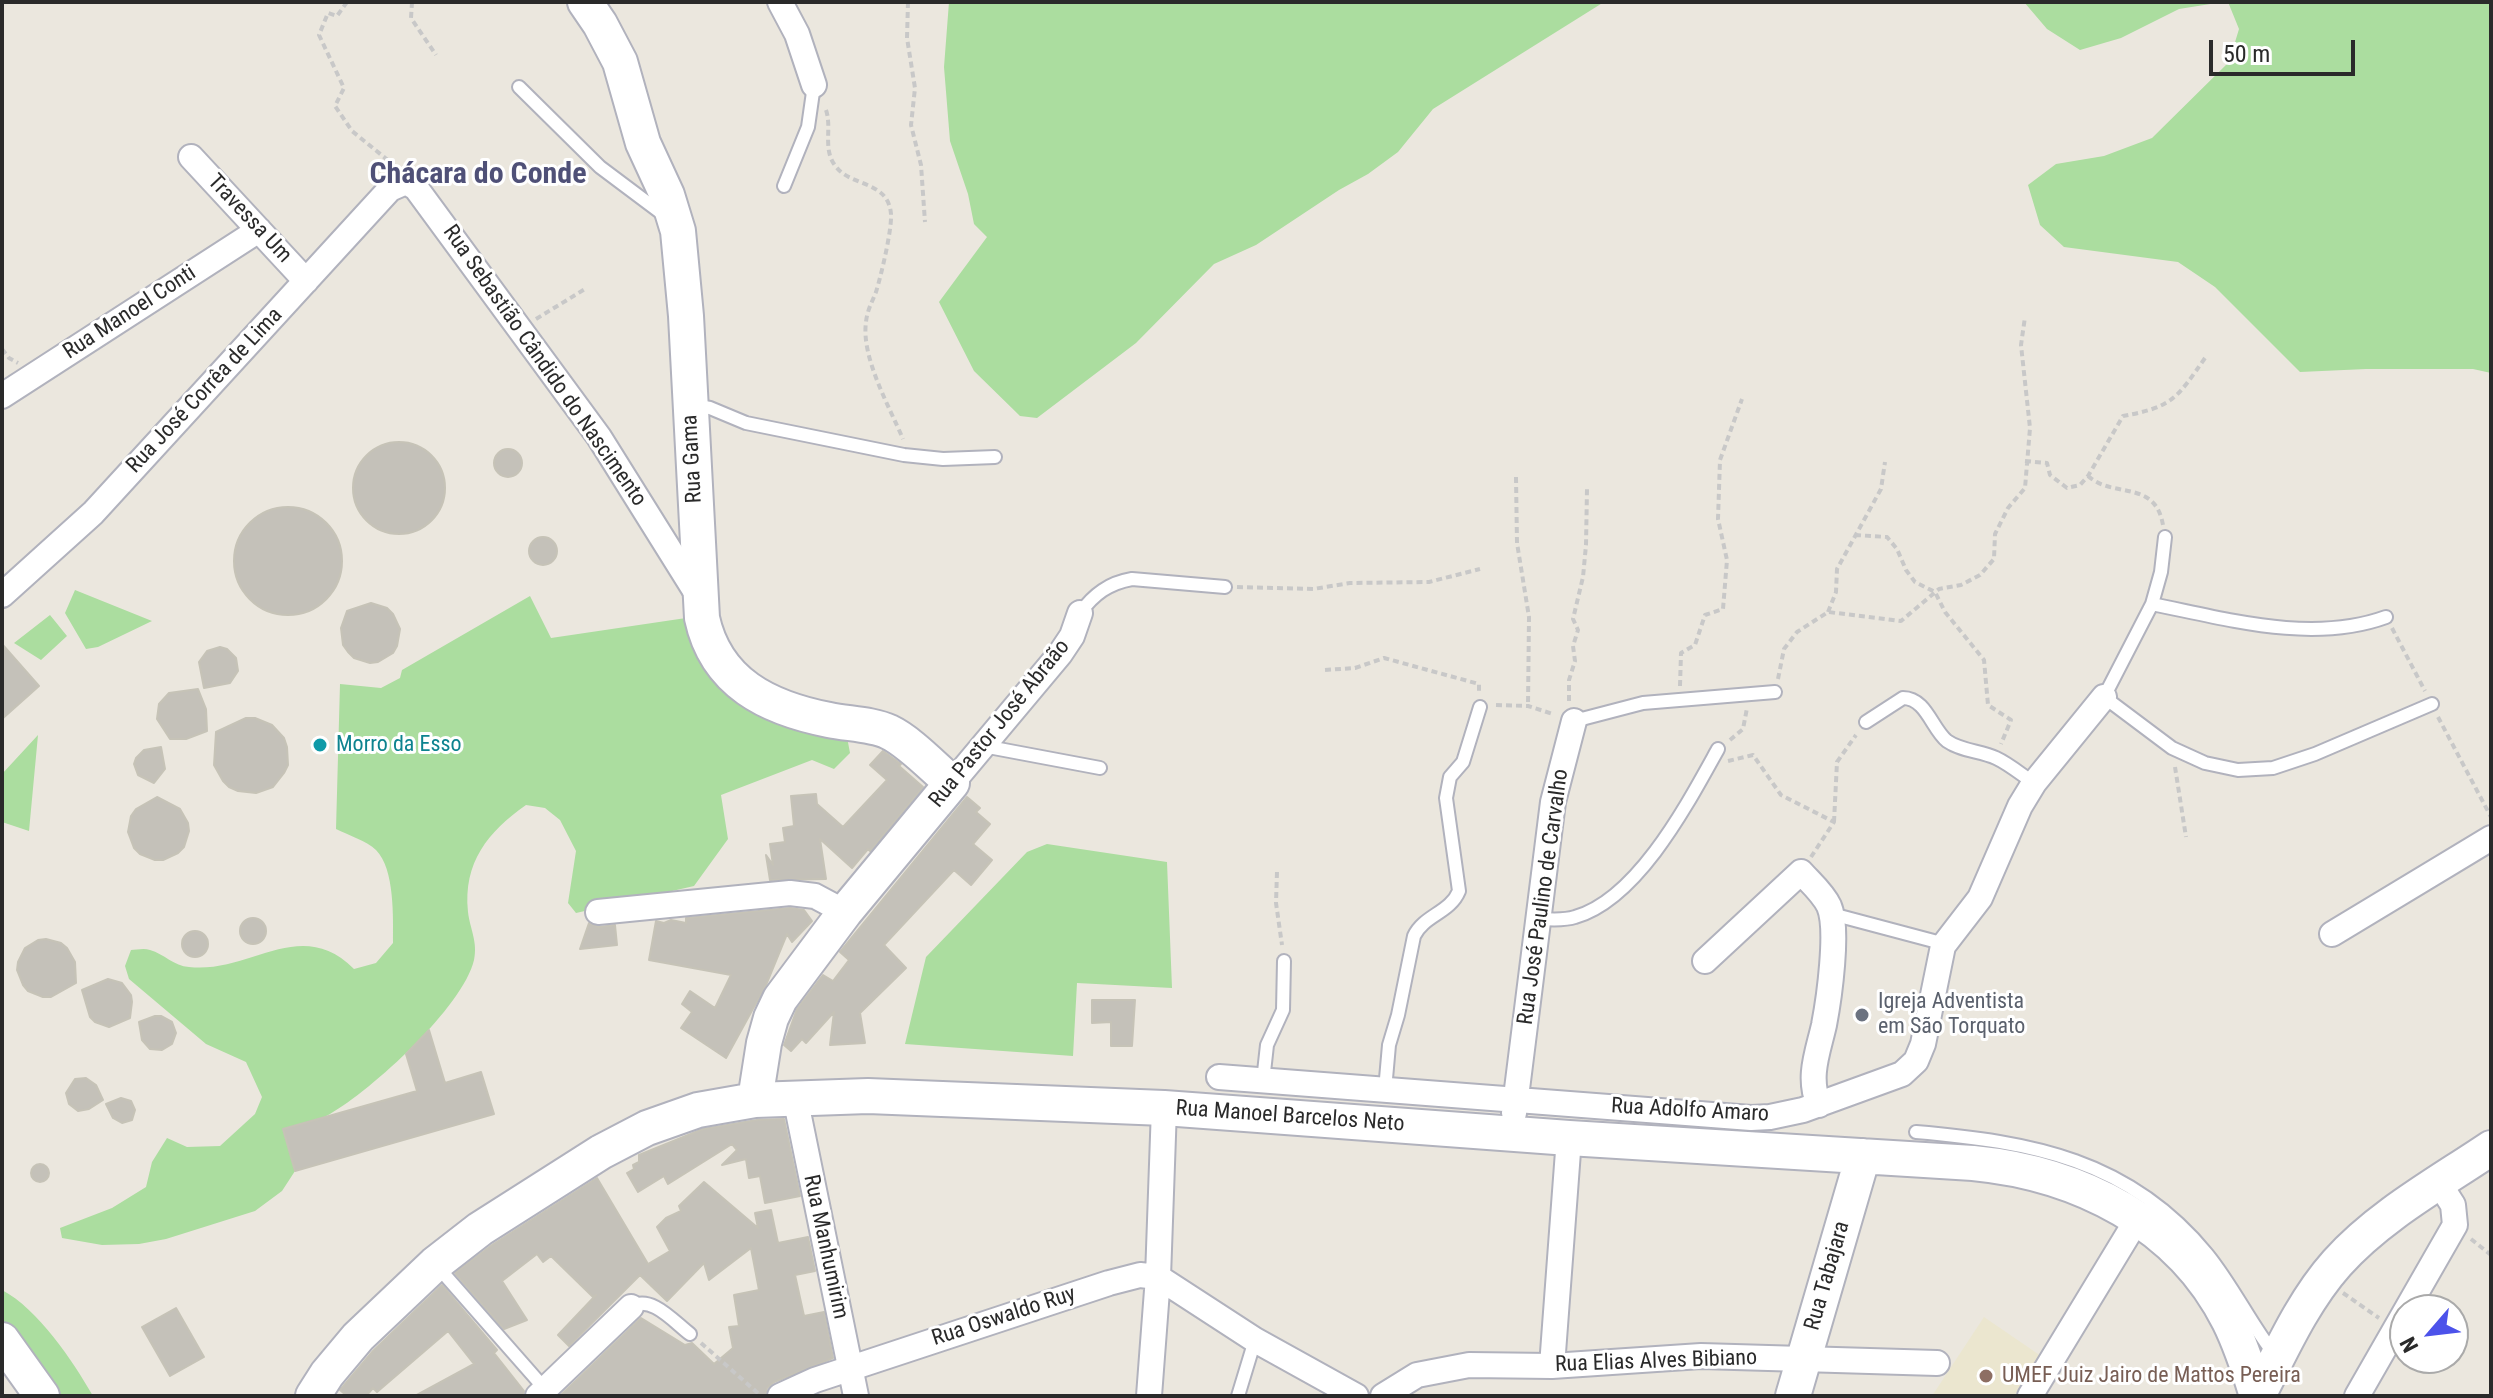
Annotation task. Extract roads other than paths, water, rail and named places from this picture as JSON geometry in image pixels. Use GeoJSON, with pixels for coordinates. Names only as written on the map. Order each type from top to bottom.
{"type":"FeatureCollection","features":[{"type":"Feature","properties":{"kind":"street","name":"Rua Gama"},"geometry":{"type":"LineString","coordinates":[[585,2],[620,62],[643,143],[676,223],[683,278],[702,618],[710,647],[737,682],[761,696],[795,711],[889,732],[952,783]]}},
{"type":"Feature","properties":{"kind":"street"},"geometry":{"type":"LineString","coordinates":[[780,2],[797,34],[814,85]]}},
{"type":"Feature","properties":{"kind":"street","name":"Travessa Um"},"geometry":{"type":"LineString","coordinates":[[191,157],[306,281]]}},
{"type":"Feature","properties":{"kind":"street","name":"Rua José Corrêa de Lima"},"geometry":{"type":"LineString","coordinates":[[7,582],[93,513],[390,189],[402,182]]}},
{"type":"Feature","properties":{"kind":"street","name":"Rua Sebastião Cândido do Nascimento"},"geometry":{"type":"LineString","coordinates":[[402,182],[410,182],[416,188],[607,449],[701,601]]}},
{"type":"Feature","properties":{"kind":"street","name":"Rua Manoel Conti"},"geometry":{"type":"LineString","coordinates":[[2,396],[259,230]]}},
{"type":"Feature","properties":{"kind":"street","name":"Rua Pastor José Abraão"},"geometry":{"type":"LineString","coordinates":[[755,1100],[764,1043],[780,999],[845,912],[1060,654],[1072,636],[1080,613]]}},
{"type":"Feature","properties":{"kind":"street","name":"Rua Adolfo Amaro"},"geometry":{"type":"LineString","coordinates":[[1219,1077],[1751,1118],[1787,1115],[1902,1074],[1916,1061],[1923,1044],[1938,963],[1945,944],[1980,898],[2020,806],[2034,783],[2104,697]]}},
{"type":"Feature","properties":{"kind":"street","name":"Rua José Paulino de Carvalho"},"geometry":{"type":"LineString","coordinates":[[1511,1133],[1553,802],[1571,720]]}},
{"type":"Feature","properties":{"kind":"street"},"geometry":{"type":"LineString","coordinates":[[2332,934],[2491,838]]}},
{"type":"Feature","properties":{"kind":"street"},"geometry":{"type":"LineString","coordinates":[[1705,961],[1801,872],[1822,895],[1832,914],[1830,980],[1813,1076],[1819,1105]]}},
{"type":"Feature","properties":{"kind":"street"},"geometry":{"type":"LineString","coordinates":[[598,912],[790,893],[815,896],[845,912]]}},
{"type":"Feature","properties":{"kind":"street","name":"Rua Manoel Barcelos Neto"},"geometry":{"type":"LineString","coordinates":[[313,1396],[358,1337],[435,1264],[480,1229],[623,1139],[698,1110],[755,1100],[868,1096],[1164,1108],[1569,1138],[1973,1163],[2023,1169],[2095,1194],[2158,1232],[2187,1259],[2217,1298],[2238,1340],[2266,1384]]}},
{"type":"Feature","properties":{"kind":"street","name":"Rua Manhumirim"},"geometry":{"type":"LineString","coordinates":[[795,1097],[856,1396]]}},
{"type":"Feature","properties":{"kind":"street"},"geometry":{"type":"LineString","coordinates":[[1149,1396],[1158,1277],[1164,1108]]}},
{"type":"Feature","properties":{"kind":"street"},"geometry":{"type":"LineString","coordinates":[[1552,1366],[1569,1138]]}},
{"type":"Feature","properties":{"kind":"street"},"geometry":{"type":"LineString","coordinates":[[2266,1384],[2324,1280],[2344,1256],[2368,1234],[2491,1148]]}},
{"type":"Feature","properties":{"kind":"street","name":"Rua Tabajara"},"geometry":{"type":"LineString","coordinates":[[1793,1396],[1863,1156]]}},
{"type":"Feature","properties":{"kind":"street"},"geometry":{"type":"LineString","coordinates":[[2357,1396],[2455,1225],[2453,1205],[2439,1183]]}},
{"type":"Feature","properties":{"kind":"street"},"geometry":{"type":"LineString","coordinates":[[2030,1396],[2138,1218]]}},
{"type":"Feature","properties":{"kind":"street"},"geometry":{"type":"LineString","coordinates":[[1120,1279],[1140,1270],[1159,1246]]}},
{"type":"Feature","properties":{"kind":"street","name":"Rua Oswaldo Ruy"},"geometry":{"type":"LineString","coordinates":[[780,1396],[850,1368],[1120,1279],[1146,1275],[1158,1277]]}},
{"type":"Feature","properties":{"kind":"street"},"geometry":{"type":"LineString","coordinates":[[1158,1277],[1255,1340],[1356,1396]]}},
{"type":"Feature","properties":{"kind":"street"},"geometry":{"type":"LineString","coordinates":[[542,1392],[631,1307]]}},
{"type":"Feature","properties":{"kind":"street"},"geometry":{"type":"LineString","coordinates":[[2,1340],[42,1396]]}},
{"type":"Feature","properties":{"kind":"street","name":"Rua Elias Alves Bibiano"},"geometry":{"type":"LineString","coordinates":[[1383,1396],[1401,1383],[1434,1370],[1483,1365],[1552,1366],[1701,1356],[1937,1363]]}},
{"type":"Feature","properties":{"kind":"lane"},"geometry":{"type":"LineString","coordinates":[[784,186],[808,127],[814,85]]}},
{"type":"Feature","properties":{"kind":"lane"},"geometry":{"type":"LineString","coordinates":[[519,87],[600,167],[676,223]]}},
{"type":"Feature","properties":{"kind":"lane"},"geometry":{"type":"LineString","coordinates":[[691,405],[710,408],[746,423],[910,456],[943,459],[995,457]]}},
{"type":"Feature","properties":{"kind":"lane","name":"Rua Adolfo Amaro"},"geometry":{"type":"LineString","coordinates":[[2104,697],[2152,604],[2161,572],[2165,537]]}},
{"type":"Feature","properties":{"kind":"lane","name":"Rua Pastor José Abraão"},"geometry":{"type":"LineString","coordinates":[[1080,613],[1099,592],[1120,581],[1132,579],[1225,587]]}},
{"type":"Feature","properties":{"kind":"lane"},"geometry":{"type":"LineString","coordinates":[[2152,604],[2266,626],[2320,628],[2366,624],[2386,617]]}},
{"type":"Feature","properties":{"kind":"lane"},"geometry":{"type":"LineString","coordinates":[[1571,720],[1643,703],[1775,692]]}},
{"type":"Feature","properties":{"kind":"lane"},"geometry":{"type":"LineString","coordinates":[[2104,697],[2172,748],[2205,763],[2238,770],[2273,768],[2315,754],[2432,704]]}},
{"type":"Feature","properties":{"kind":"lane"},"geometry":{"type":"LineString","coordinates":[[1866,722],[1903,698],[1910,698],[1924,709],[1937,730],[1951,744],[1996,758],[2034,783]]}},
{"type":"Feature","properties":{"kind":"lane"},"geometry":{"type":"LineString","coordinates":[[1385,1090],[1389,1045],[1414,936],[1421,925],[1452,903],[1459,891],[1446,798],[1450,777],[1463,762],[1480,707]]}},
{"type":"Feature","properties":{"kind":"lane"},"geometry":{"type":"LineString","coordinates":[[983,746],[1100,768]]}},
{"type":"Feature","properties":{"kind":"lane"},"geometry":{"type":"LineString","coordinates":[[1538,919],[1572,918],[1593,909],[1616,893],[1677,824],[1718,749]]}},
{"type":"Feature","properties":{"kind":"lane"},"geometry":{"type":"LineString","coordinates":[[1832,914],[1945,944]]}},
{"type":"Feature","properties":{"kind":"lane"},"geometry":{"type":"LineString","coordinates":[[1263,1081],[1267,1045],[1283,1010],[1284,961]]}},
{"type":"Feature","properties":{"kind":"lane"},"geometry":{"type":"LineString","coordinates":[[1916,1132],[2028,1146],[2079,1160],[2113,1176],[2159,1207],[2189,1234],[2222,1274],[2252,1323],[2266,1384]]}},
{"type":"Feature","properties":{"kind":"lane"},"geometry":{"type":"LineString","coordinates":[[435,1264],[542,1392]]}},
{"type":"Feature","properties":{"kind":"lane"},"geometry":{"type":"LineString","coordinates":[[631,1307],[641,1302],[652,1305],[690,1334]]}},
{"type":"Feature","properties":{"kind":"lane"},"geometry":{"type":"LineString","coordinates":[[1238,1396],[1255,1340]]}},
{"type":"Feature","properties":{"kind":"place","name":"Morro da Esso"},"geometry":{"type":"Point","coordinates":[320,745]}},
{"type":"Feature","properties":{"kind":"place","name":"Igreja Adventista em São Torquato"},"geometry":{"type":"Point","coordinates":[1862,1015]}},
{"type":"Feature","properties":{"kind":"place","name":"UMEF Juiz Jairo de Mattos Pereira"},"geometry":{"type":"Point","coordinates":[1986,1376]}},
{"type":"Feature","properties":{"kind":"district","name":"Chácara do Conde"},"geometry":{"type":"Point","coordinates":[478,175]}}]}
